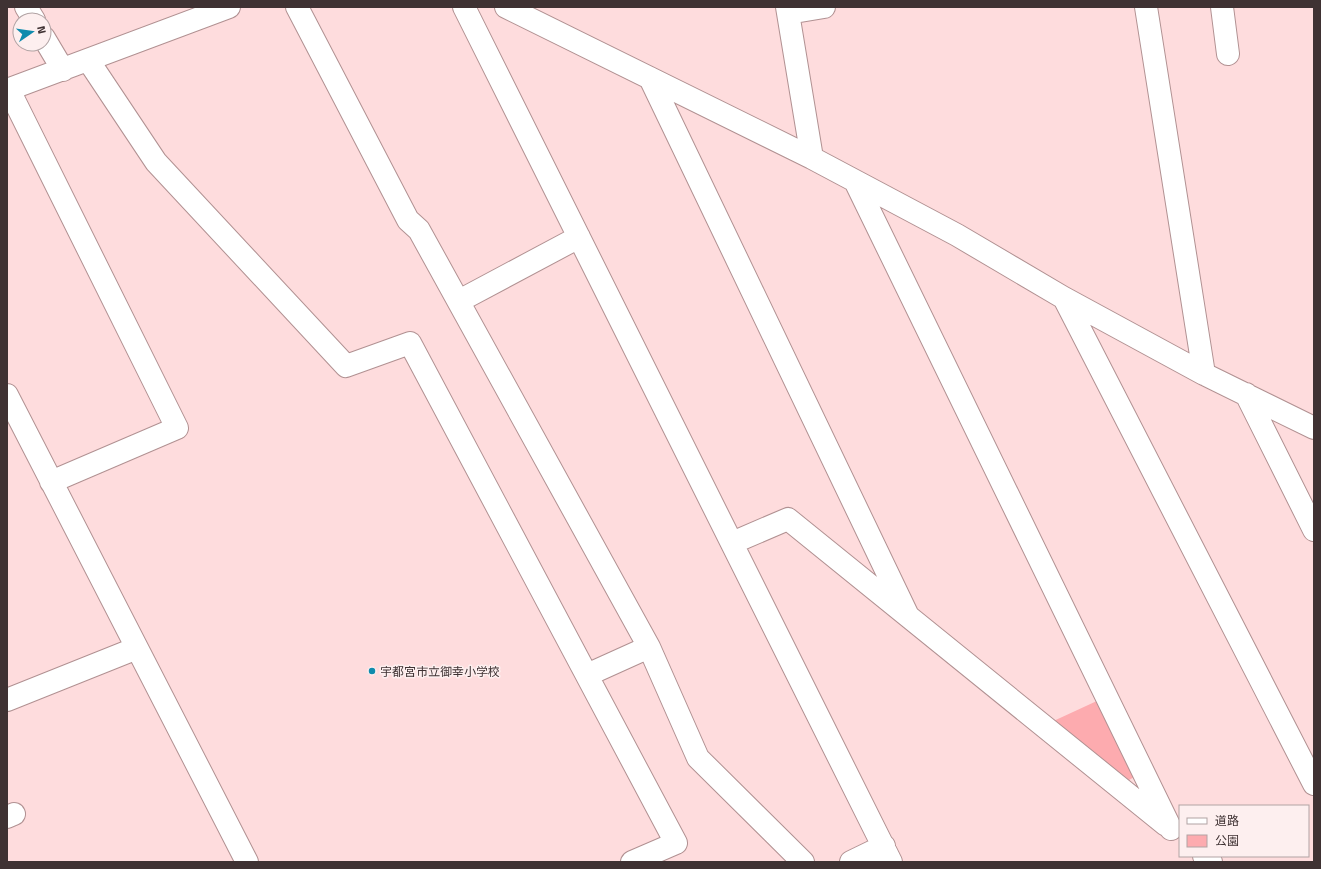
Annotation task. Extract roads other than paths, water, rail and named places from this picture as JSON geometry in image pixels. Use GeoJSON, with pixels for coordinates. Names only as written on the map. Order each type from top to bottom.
{"type":"FeatureCollection","features":[{"type":"Feature","properties":{"kind":"street"},"geometry":{"type":"LineString","coordinates":[[51,482],[177,428],[8,90],[229,7]]}},
{"type":"Feature","properties":{"kind":"street"},"geometry":{"type":"LineString","coordinates":[[297,7],[408,220],[420,230],[649,647],[698,758],[803,862]]}},
{"type":"Feature","properties":{"kind":"street"},"geometry":{"type":"LineString","coordinates":[[464,7],[888,854],[851,862]]}},
{"type":"Feature","properties":{"kind":"street"},"geometry":{"type":"LineString","coordinates":[[506,7],[812,158],[957,235],[1064,298],[1204,374],[1314,428]]}},
{"type":"Feature","properties":{"kind":"street"},"geometry":{"type":"LineString","coordinates":[[812,158],[787,10],[824,7]]}},
{"type":"Feature","properties":{"kind":"street"},"geometry":{"type":"LineString","coordinates":[[1146,7],[1204,374]]}},
{"type":"Feature","properties":{"kind":"street"},"geometry":{"type":"LineString","coordinates":[[1222,7],[1228,54]]}},
{"type":"Feature","properties":{"kind":"street"},"geometry":{"type":"LineString","coordinates":[[52,51],[63,70]]}},
{"type":"Feature","properties":{"kind":"street"},"geometry":{"type":"LineString","coordinates":[[88,60],[156,162],[346,366],[410,343],[676,843],[632,862]]}},
{"type":"Feature","properties":{"kind":"street"},"geometry":{"type":"LineString","coordinates":[[650,78],[908,616]]}},
{"type":"Feature","properties":{"kind":"street"},"geometry":{"type":"LineString","coordinates":[[855,181],[1175,833]]}},
{"type":"Feature","properties":{"kind":"street"},"geometry":{"type":"LineString","coordinates":[[459,302],[579,237]]}},
{"type":"Feature","properties":{"kind":"street"},"geometry":{"type":"LineString","coordinates":[[1064,298],[1314,784]]}},
{"type":"Feature","properties":{"kind":"street"},"geometry":{"type":"LineString","coordinates":[[1246,394],[1314,530]]}},
{"type":"Feature","properties":{"kind":"street"},"geometry":{"type":"LineString","coordinates":[[7,395],[246,862]]}},
{"type":"Feature","properties":{"kind":"street"},"geometry":{"type":"LineString","coordinates":[[732,543],[788,519],[1175,833]]}},
{"type":"Feature","properties":{"kind":"street"},"geometry":{"type":"LineString","coordinates":[[587,675],[649,647]]}},
{"type":"Feature","properties":{"kind":"street"},"geometry":{"type":"LineString","coordinates":[[7,700],[137,648]]}},
{"type":"Feature","properties":{"kind":"place","name":"宇都宮市立御幸小学校"},"geometry":{"type":"Point","coordinates":[372,671]}}]}
